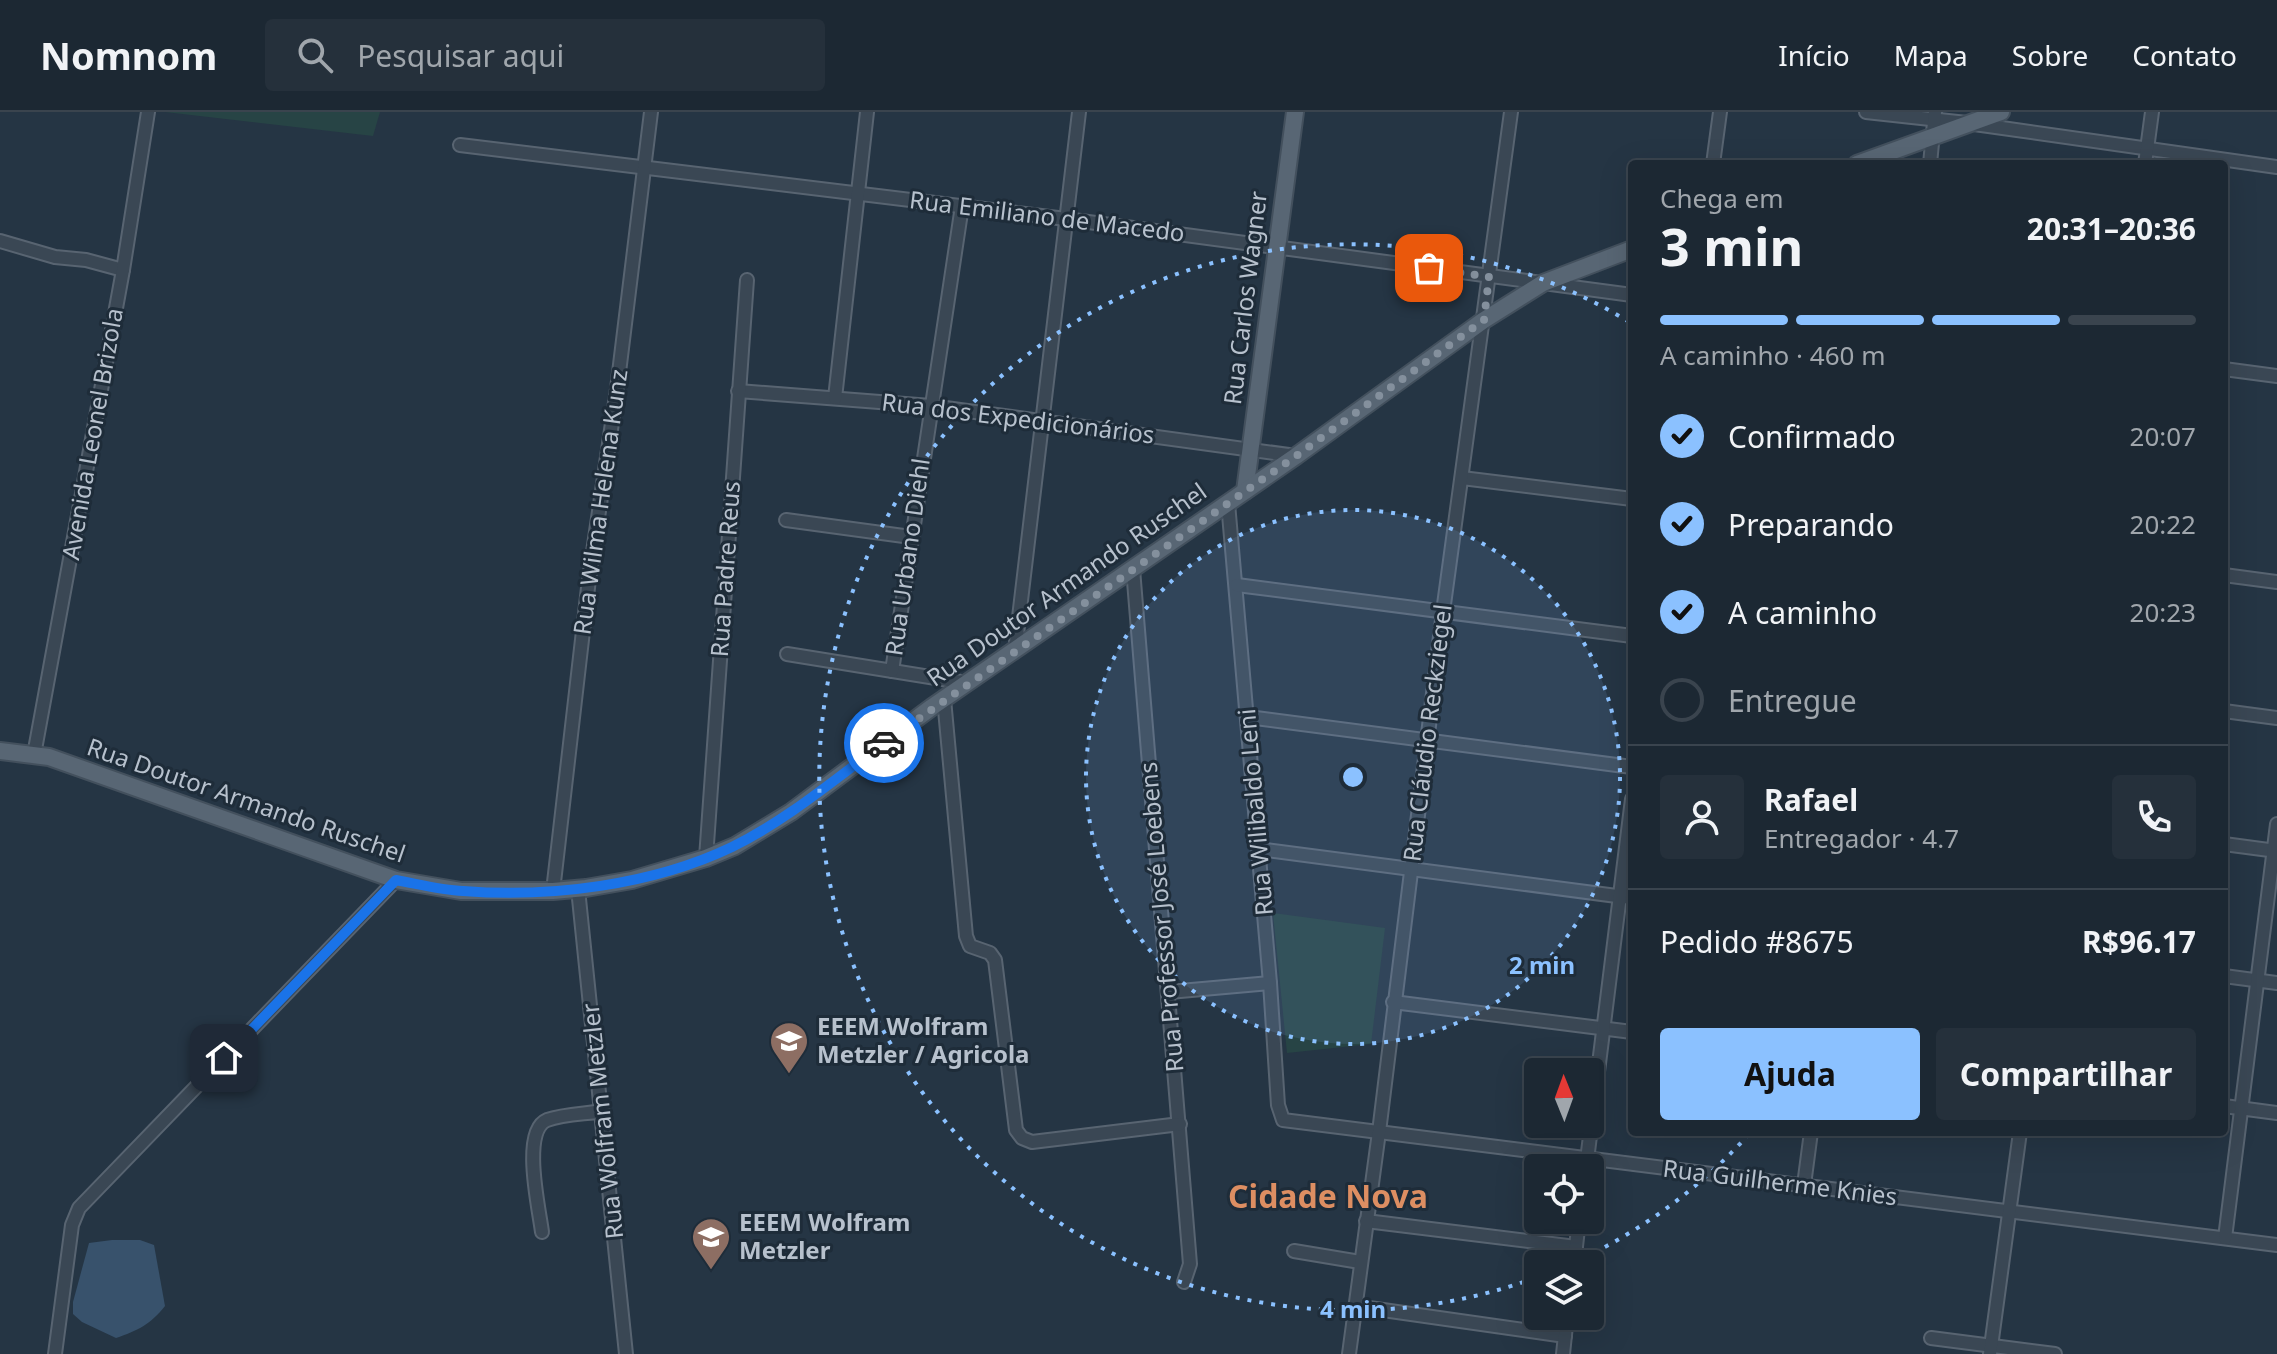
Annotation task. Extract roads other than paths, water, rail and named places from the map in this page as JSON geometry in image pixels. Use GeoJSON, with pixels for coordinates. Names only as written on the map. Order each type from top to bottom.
{"type":"FeatureCollection","features":[{"type":"Feature","properties":{"kind":"main road","name":"Rua Carlos Wagner"},"geometry":{"type":"LineString","coordinates":[[1245,491],[1295,112]]}},
{"type":"Feature","properties":{"kind":"main road"},"geometry":{"type":"LineString","coordinates":[[1869,160],[2001,112]]}},
{"type":"Feature","properties":{"kind":"main road","name":"Rua Doutor Armando Ruschel"},"geometry":{"type":"LineString","coordinates":[[0,751],[49,757],[396,880],[461,891],[578,889],[632,880],[706,858],[735,846],[791,812],[944,699],[1296,456],[1484,320],[1543,283],[1628,251]]}},
{"type":"Feature","properties":{"kind":"street","name":"Avenida Leonel Brizola"},"geometry":{"type":"LineString","coordinates":[[34,755],[123,270],[148,112]]}},
{"type":"Feature","properties":{"kind":"street","name":"Rua Wilma Helena Kunz"},"geometry":{"type":"LineString","coordinates":[[553,891],[589,579],[617,389],[651,112]]}},
{"type":"Feature","properties":{"kind":"street"},"geometry":{"type":"LineString","coordinates":[[835,398],[867,112]]}},
{"type":"Feature","properties":{"kind":"street"},"geometry":{"type":"LineString","coordinates":[[1015,651],[1079,112]]}},
{"type":"Feature","properties":{"kind":"street","name":"Rua Cláudio Reckziegel"},"geometry":{"type":"LineString","coordinates":[[1349,1354],[1443,612],[1511,112]]}},
{"type":"Feature","properties":{"kind":"street"},"geometry":{"type":"LineString","coordinates":[[1714,160],[1720,112]]}},
{"type":"Feature","properties":{"kind":"street"},"geometry":{"type":"LineString","coordinates":[[1866,112],[1935,116],[2223,160]]}},
{"type":"Feature","properties":{"kind":"street"},"geometry":{"type":"LineString","coordinates":[[2146,160],[2152,112]]}},
{"type":"Feature","properties":{"kind":"street"},"geometry":{"type":"LineString","coordinates":[[1930,160],[1935,116]]}},
{"type":"Feature","properties":{"kind":"street","name":"Rua Emiliano de Macedo"},"geometry":{"type":"LineString","coordinates":[[460,145],[1066,219],[1628,294]]}},
{"type":"Feature","properties":{"kind":"street"},"geometry":{"type":"LineString","coordinates":[[2228,161],[2277,167]]}},
{"type":"Feature","properties":{"kind":"street","name":"Rua Urbano Diehl"},"geometry":{"type":"LineString","coordinates":[[892,671],[962,206]]}},
{"type":"Feature","properties":{"kind":"street"},"geometry":{"type":"LineString","coordinates":[[0,241],[55,257],[86,260],[123,270]]}},
{"type":"Feature","properties":{"kind":"street","name":"Rua Padre Reus"},"geometry":{"type":"LineString","coordinates":[[706,858],[747,280]]}},
{"type":"Feature","properties":{"kind":"street"},"geometry":{"type":"LineString","coordinates":[[2228,370],[2277,376]]}},
{"type":"Feature","properties":{"kind":"street","name":"Rua dos Expedicionários"},"geometry":{"type":"LineString","coordinates":[[738,391],[931,406],[1296,456]]}},
{"type":"Feature","properties":{"kind":"street"},"geometry":{"type":"LineString","coordinates":[[1462,478],[1628,499]]}},
{"type":"Feature","properties":{"kind":"street","name":"Rua Wilibaldo Leni"},"geometry":{"type":"LineString","coordinates":[[1228,503],[1278,1105],[1283,1120]]}},
{"type":"Feature","properties":{"kind":"street"},"geometry":{"type":"LineString","coordinates":[[786,520],[911,537]]}},
{"type":"Feature","properties":{"kind":"street","name":"Rua Professor José Loebens"},"geometry":{"type":"LineString","coordinates":[[1133,569],[1180,1124],[1190,1264],[1184,1282]]}},
{"type":"Feature","properties":{"kind":"street"},"geometry":{"type":"LineString","coordinates":[[2228,576],[2277,582]]}},
{"type":"Feature","properties":{"kind":"street"},"geometry":{"type":"LineString","coordinates":[[1237,585],[1628,635]]}},
{"type":"Feature","properties":{"kind":"street"},"geometry":{"type":"LineString","coordinates":[[787,654],[967,683]]}},
{"type":"Feature","properties":{"kind":"street"},"geometry":{"type":"LineString","coordinates":[[944,699],[966,936],[970,946],[990,953],[995,960],[1016,1130],[1022,1138],[1032,1142],[1180,1124]]}},
{"type":"Feature","properties":{"kind":"street"},"geometry":{"type":"LineString","coordinates":[[2228,712],[2277,718]]}},
{"type":"Feature","properties":{"kind":"street"},"geometry":{"type":"LineString","coordinates":[[1248,717],[1628,766]]}},
{"type":"Feature","properties":{"kind":"street"},"geometry":{"type":"LineString","coordinates":[[2225,1238],[2277,824]]}},
{"type":"Feature","properties":{"kind":"street"},"geometry":{"type":"LineString","coordinates":[[2228,845],[2275,851]]}},
{"type":"Feature","properties":{"kind":"street"},"geometry":{"type":"LineString","coordinates":[[1259,849],[1626,897]]}},
{"type":"Feature","properties":{"kind":"street"},"geometry":{"type":"LineString","coordinates":[[1588,1154],[1603,1028],[1626,897],[1628,864]]}},
{"type":"Feature","properties":{"kind":"street"},"geometry":{"type":"LineString","coordinates":[[55,1354],[72,1225],[79,1208],[396,880]]}},
{"type":"Feature","properties":{"kind":"street","name":"Rua Wolfram Metzler"},"geometry":{"type":"LineString","coordinates":[[578,889],[626,1354]]}},
{"type":"Feature","properties":{"kind":"street"},"geometry":{"type":"LineString","coordinates":[[2228,976],[2277,983]]}},
{"type":"Feature","properties":{"kind":"street"},"geometry":{"type":"LineString","coordinates":[[1169,992],[1270,983]]}},
{"type":"Feature","properties":{"kind":"street"},"geometry":{"type":"LineString","coordinates":[[1393,1002],[1628,1031]]}},
{"type":"Feature","properties":{"kind":"street"},"geometry":{"type":"LineString","coordinates":[[2228,1106],[2277,1113]]}},
{"type":"Feature","properties":{"kind":"street"},"geometry":{"type":"LineString","coordinates":[[542,1232],[532,1146],[535,1130],[545,1121],[603,1111]]}},
{"type":"Feature","properties":{"kind":"street","name":"Rua Guilherme Knies"},"geometry":{"type":"LineString","coordinates":[[1283,1120],[1527,1154]]}},
{"type":"Feature","properties":{"kind":"street"},"geometry":{"type":"LineString","coordinates":[[1804,1185],[1810,1136]]}},
{"type":"Feature","properties":{"kind":"street"},"geometry":{"type":"LineString","coordinates":[[1990,1350],[2019,1136]]}},
{"type":"Feature","properties":{"kind":"street","name":"Rua Guilherme Knies"},"geometry":{"type":"LineString","coordinates":[[1604,1165],[1804,1185],[2277,1245]]}},
{"type":"Feature","properties":{"kind":"street"},"geometry":{"type":"LineString","coordinates":[[1366,1221],[1576,1247]]}},
{"type":"Feature","properties":{"kind":"street"},"geometry":{"type":"LineString","coordinates":[[1576,1250],[1577,1234]]}},
{"type":"Feature","properties":{"kind":"street"},"geometry":{"type":"LineString","coordinates":[[1294,1251],[1360,1262]]}},
{"type":"Feature","properties":{"kind":"street"},"geometry":{"type":"LineString","coordinates":[[1355,1306],[1565,1336]]}},
{"type":"Feature","properties":{"kind":"street"},"geometry":{"type":"LineString","coordinates":[[1563,1354],[1566,1330]]}},
{"type":"Feature","properties":{"kind":"street"},"geometry":{"type":"LineString","coordinates":[[1931,1338],[1990,1350],[2055,1354]]}},
{"type":"Feature","properties":{"kind":"water"},"geometry":{"type":"Polygon","coordinates":[[[140,1240],[154,1245],[165,1306],[143,1326],[116,1338],[82,1322],[73,1314],[73,1302],[89,1243],[140,1240]]]}},
{"type":"Feature","properties":{"kind":"place","name":"EEEM Wolfram Metzler / Agricola"},"geometry":{"type":"Point","coordinates":[789,1075]}},
{"type":"Feature","properties":{"kind":"place","name":"EEEM Wolfram Metzler"},"geometry":{"type":"Point","coordinates":[711,1271]}},
{"type":"Feature","properties":{"kind":"district","name":"Cidade Nova"},"geometry":{"type":"Point","coordinates":[1328,1197]}}]}
